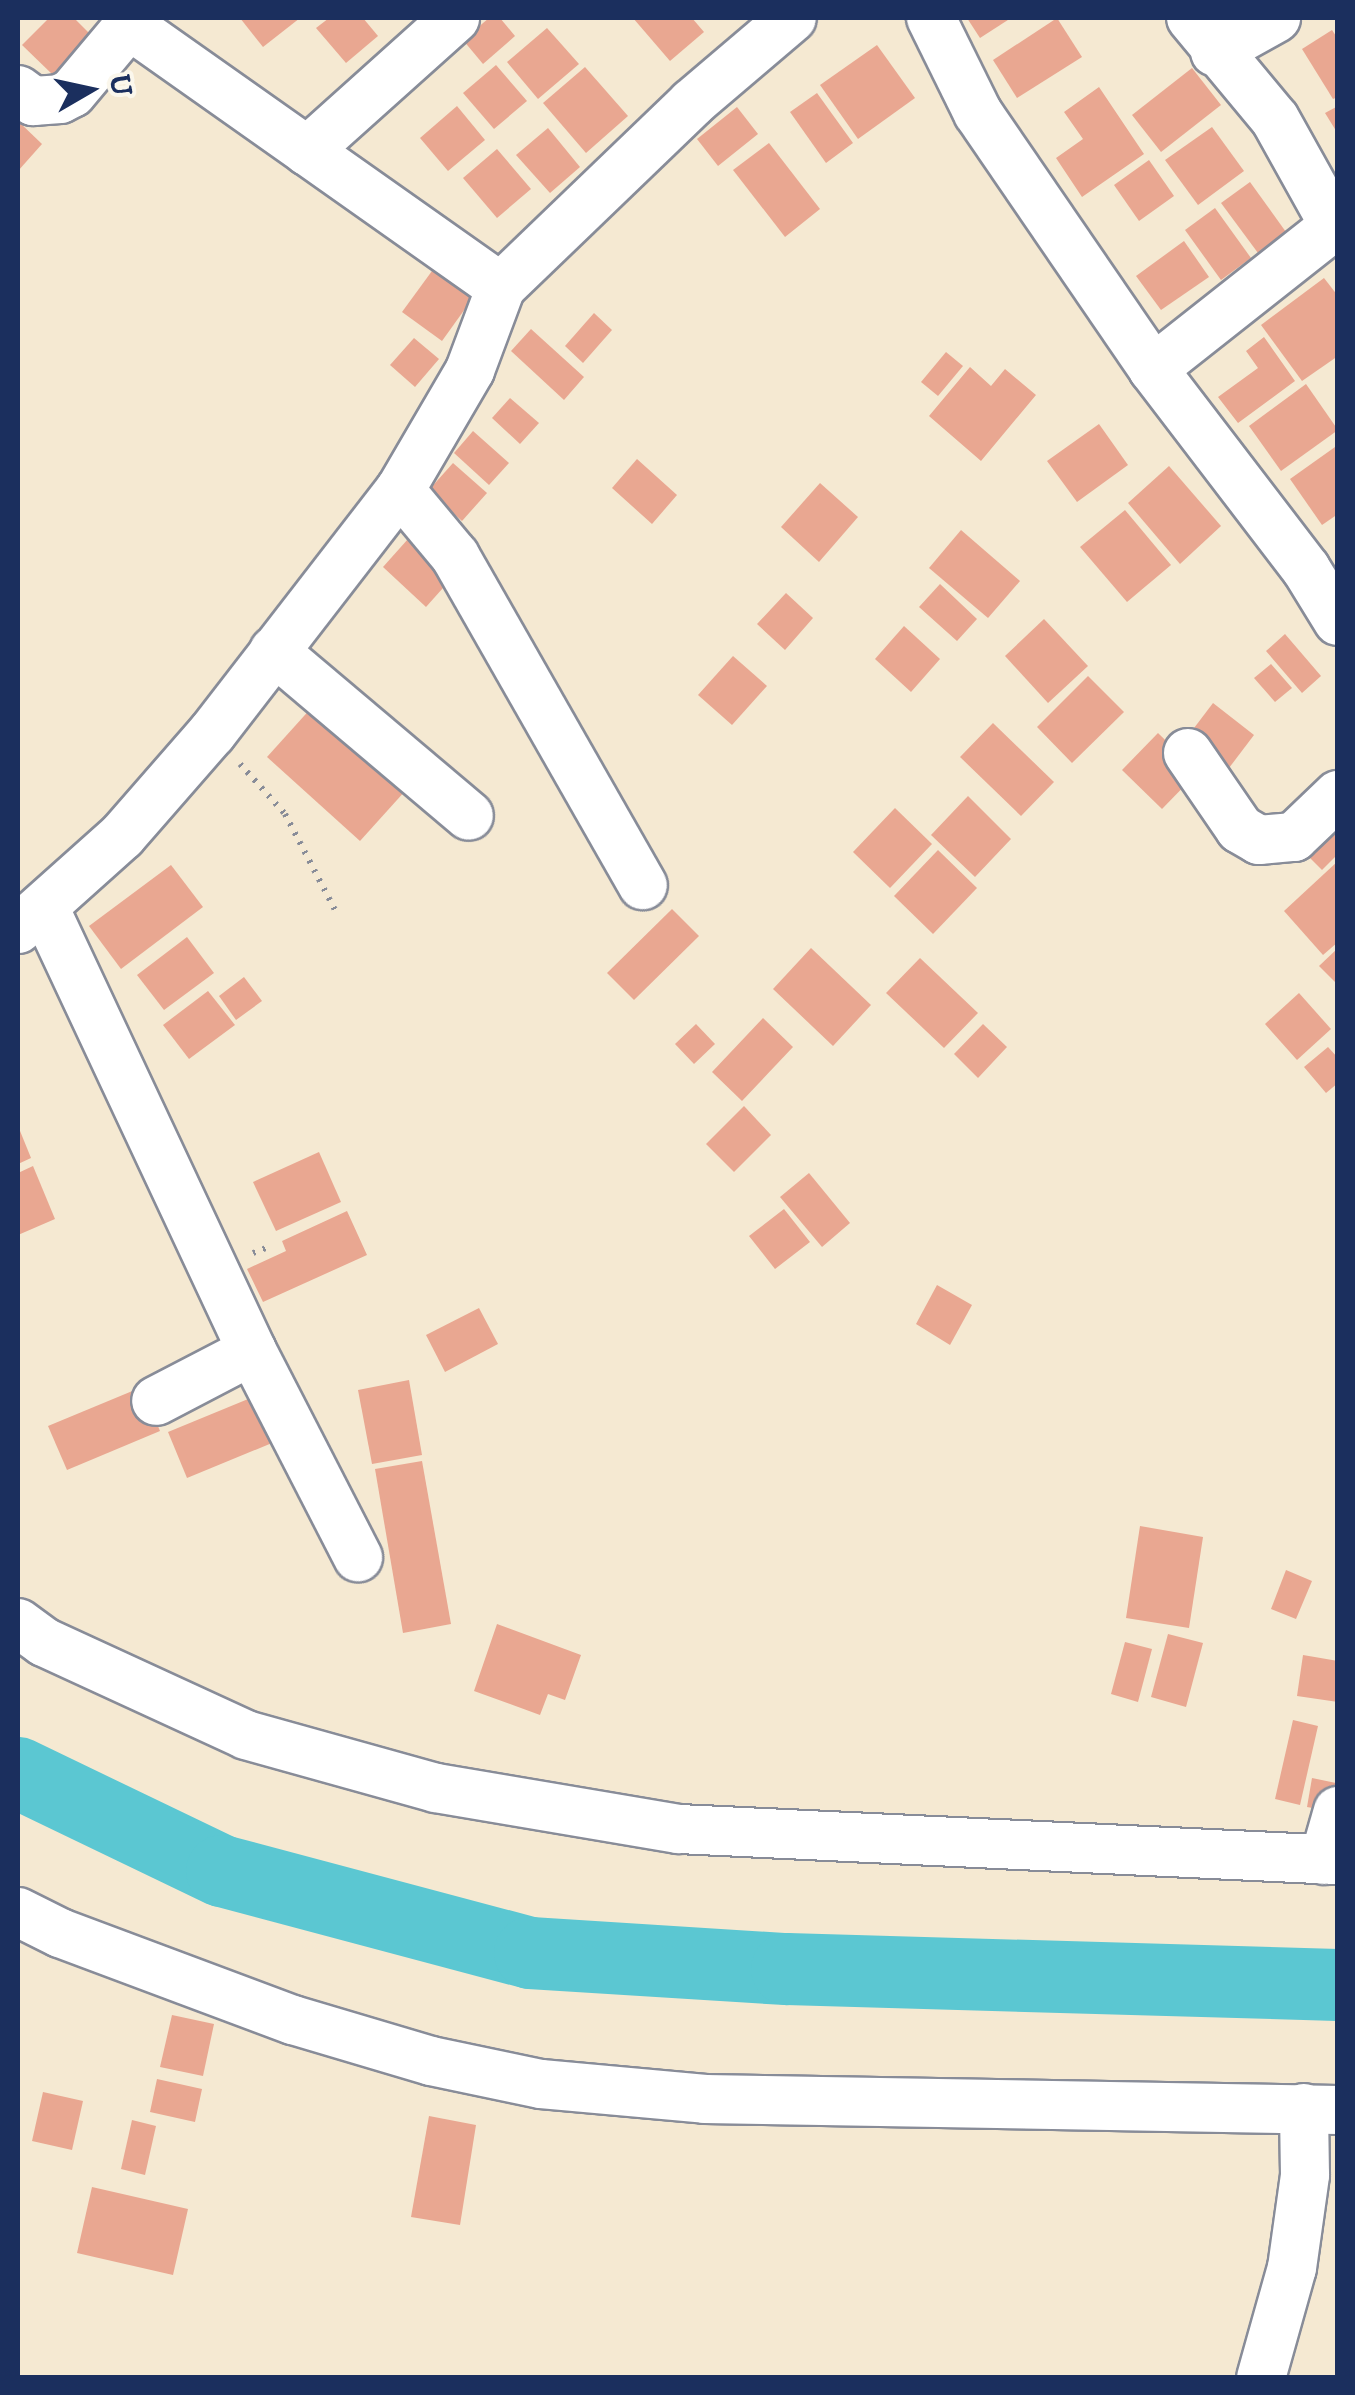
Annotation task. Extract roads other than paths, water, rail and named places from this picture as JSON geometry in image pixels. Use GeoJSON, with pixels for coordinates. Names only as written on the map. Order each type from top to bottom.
{"type":"FeatureCollection","features":[{"type":"Feature","properties":{"kind":"street"},"geometry":{"type":"LineString","coordinates":[[307,151],[456,18]]}},
{"type":"Feature","properties":{"kind":"street"},"geometry":{"type":"LineString","coordinates":[[358,1557],[30,918],[122,836],[212,733],[400,490],[470,370],[501,287],[692,103],[792,18]]}},
{"type":"Feature","properties":{"kind":"street"},"geometry":{"type":"LineString","coordinates":[[931,18],[978,112],[1153,369],[1306,569],[1338,621]]}},
{"type":"Feature","properties":{"kind":"street"},"geometry":{"type":"LineString","coordinates":[[1153,369],[1336,227],[1275,119],[1203,35],[1276,18]]}},
{"type":"Feature","properties":{"kind":"street"},"geometry":{"type":"LineString","coordinates":[[18,90],[34,101],[60,99],[72,93],[132,21],[307,151],[501,287]]}},
{"type":"Feature","properties":{"kind":"street"},"geometry":{"type":"LineString","coordinates":[[400,490],[455,556],[643,886]]}},
{"type":"Feature","properties":{"kind":"street"},"geometry":{"type":"LineString","coordinates":[[274,650],[469,816]]}},
{"type":"Feature","properties":{"kind":"street"},"geometry":{"type":"LineString","coordinates":[[1188,752],[1240,828],[1259,840],[1294,838],[1338,795]]}},
{"type":"Feature","properties":{"kind":"street"},"geometry":{"type":"LineString","coordinates":[[156,1401],[252,1351]]}},
{"type":"Feature","properties":{"kind":"street"},"geometry":{"type":"LineString","coordinates":[[18,1623],[44,1642],[246,1734],[436,1788],[679,1829],[1331,1860],[1338,1811]]}},
{"type":"Feature","properties":{"kind":"street"},"geometry":{"type":"LineString","coordinates":[[18,1912],[60,1933],[293,2020],[432,2061],[541,2084],[705,2099],[1321,2109],[1292,2268],[1261,2378]]}},
{"type":"Feature","properties":{"kind":"waterway"},"geometry":{"type":"LineString","coordinates":[[18,1773],[222,1871],[530,1953],[787,1969],[1338,1985]]}}]}
